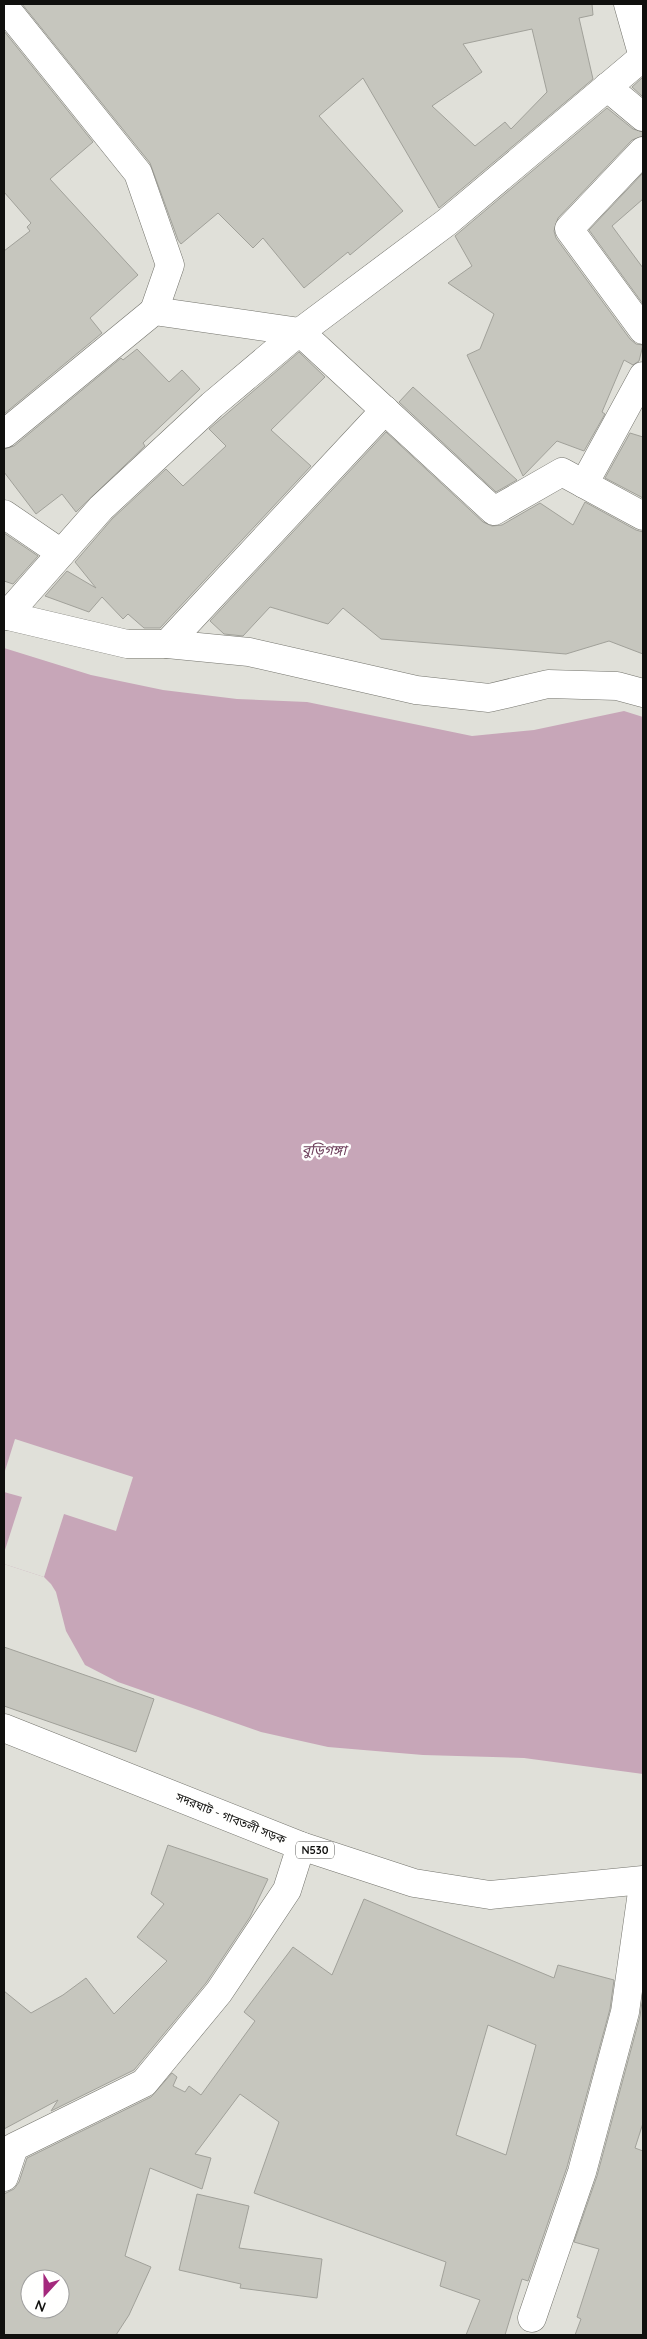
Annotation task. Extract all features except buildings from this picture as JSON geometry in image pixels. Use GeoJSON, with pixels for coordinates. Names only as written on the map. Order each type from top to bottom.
{"type":"FeatureCollection","features":[{"type":"Feature","properties":{"kind":"main road"},"geometry":{"type":"LineString","coordinates":[[628,4],[643,57],[447,222],[300,332],[212,405],[101,508],[5,616],[127,644],[168,644],[249,652],[416,690],[489,698],[548,684],[617,686],[643,694]]}},
{"type":"Feature","properties":{"kind":"main road"},"geometry":{"type":"LineString","coordinates":[[4,6],[138,173],[170,265],[154,311],[4,434]]}},
{"type":"Feature","properties":{"kind":"main road"},"geometry":{"type":"LineString","coordinates":[[607,87],[643,117]]}},
{"type":"Feature","properties":{"kind":"main road"},"geometry":{"type":"LineString","coordinates":[[643,151],[569,229],[643,330]]}},
{"type":"Feature","properties":{"kind":"main road"},"geometry":{"type":"LineString","coordinates":[[154,311],[300,332],[494,511],[562,472],[643,516]]}},
{"type":"Feature","properties":{"kind":"main road"},"geometry":{"type":"LineString","coordinates":[[584,484],[643,376]]}},
{"type":"Feature","properties":{"kind":"main road"},"geometry":{"type":"LineString","coordinates":[[168,644],[385,410]]}},
{"type":"Feature","properties":{"kind":"main road"},"geometry":{"type":"LineString","coordinates":[[4,514],[61,553]]}},
{"type":"Feature","properties":{"kind":"main road","name":"সদরঘাট - গাবতলী সড়ক"},"geometry":{"type":"LineString","coordinates":[[4,1728],[301,1846],[414,1883],[490,1895],[643,1880]]}},
{"type":"Feature","properties":{"kind":"main road"},"geometry":{"type":"LineString","coordinates":[[4,2177],[9,2148],[144,2083],[225,1985],[287,1890],[301,1846]]}},
{"type":"Feature","properties":{"kind":"main road"},"geometry":{"type":"LineString","coordinates":[[532,2318],[582,2172],[625,2012],[643,1885]]}},
{"type":"Feature","properties":{"kind":"water","name":"বুড়িগঙ্গা"},"geometry":{"type":"Polygon","coordinates":[[[4,648],[91,675],[163,690],[237,699],[307,702],[472,736],[534,730],[624,711],[643,717],[643,1774],[524,1758],[423,1755],[328,1747],[261,1732],[118,1682],[85,1665],[66,1631],[56,1592],[51,1584],[44,1577],[4,1564],[4,648]]]}},
{"type":"Feature","properties":{"kind":"pier"},"geometry":{"type":"Polygon","coordinates":[[[15,1439],[133,1477],[116,1531],[64,1514],[44,1577],[4,1564],[4,1553],[22,1497],[4,1492],[4,1474],[15,1439]]]}}]}
